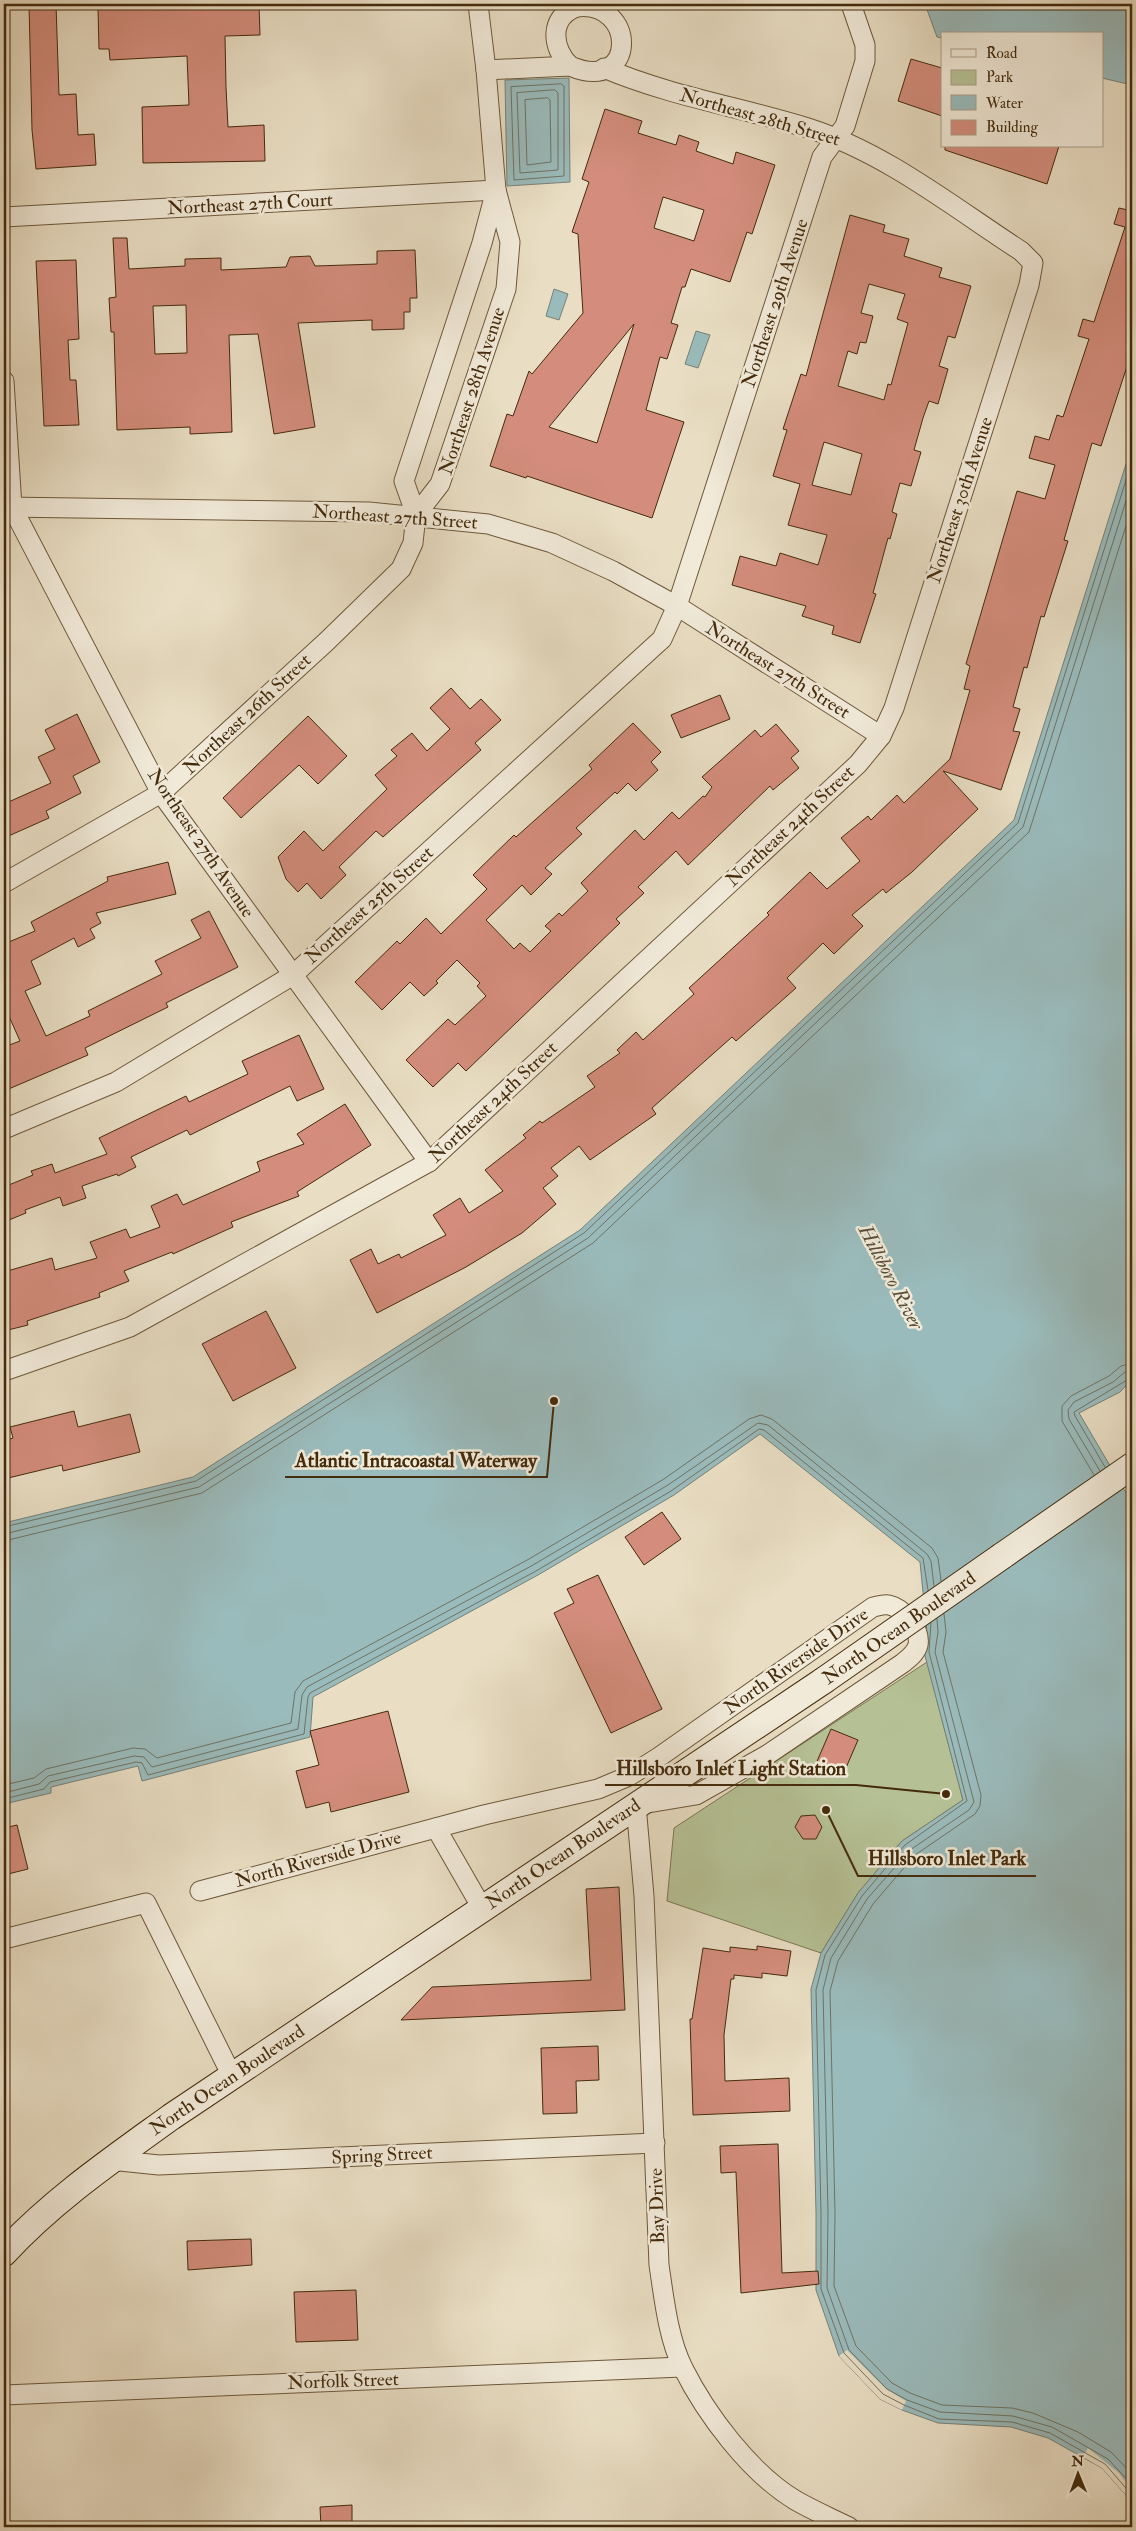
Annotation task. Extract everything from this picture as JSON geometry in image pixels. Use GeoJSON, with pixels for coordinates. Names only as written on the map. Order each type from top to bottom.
{"type":"FeatureCollection","features":[{"type":"Feature","properties":{"kind":"main road","name":"North Ocean Boulevard"},"geometry":{"type":"LineString","coordinates":[[4,2253],[31,2224],[110,2160],[232,2076],[822,1681],[1132,1466]]}},
{"type":"Feature","properties":{"kind":"street","name":"Northeast 28th Avenue"},"geometry":{"type":"LineString","coordinates":[[416,515],[440,484],[506,289],[510,242],[496,190],[486,70],[478,4]]}},
{"type":"Feature","properties":{"kind":"street"},"geometry":{"type":"LineString","coordinates":[[586,4],[597,5],[608,10],[622,28],[623,40],[620,52],[614,61],[604,68],[593,72],[581,71],[570,66],[562,58],[556,47],[555,36],[558,24],[570,11],[586,4]]}},
{"type":"Feature","properties":{"kind":"street","name":"Northeast 29th Avenue"},"geometry":{"type":"LineString","coordinates":[[676,606],[822,158],[845,126],[865,61],[865,45],[851,4]]}},
{"type":"Feature","properties":{"kind":"street"},"geometry":{"type":"LineString","coordinates":[[486,70],[570,66]]}},
{"type":"Feature","properties":{"kind":"street","name":"Northeast 28th Street"},"geometry":{"type":"LineString","coordinates":[[604,68],[638,82],[808,128],[869,152],[1021,251],[1033,263]]}},
{"type":"Feature","properties":{"kind":"street","name":"Northeast 28th Avenue"},"geometry":{"type":"LineString","coordinates":[[416,515],[404,482],[482,243],[496,190]]}},
{"type":"Feature","properties":{"kind":"street","name":"Northeast 27th Court"},"geometry":{"type":"LineString","coordinates":[[4,217],[496,190]]}},
{"type":"Feature","properties":{"kind":"street","name":"Northeast 30th Avenue"},"geometry":{"type":"LineString","coordinates":[[881,736],[894,708],[1029,285],[1033,263]]}},
{"type":"Feature","properties":{"kind":"street","name":"Northeast 27th Avenue"},"geometry":{"type":"LineString","coordinates":[[4,381],[8,507],[161,793],[429,1162]]}},
{"type":"Feature","properties":{"kind":"street","name":"Northeast 27th Street"},"geometry":{"type":"LineString","coordinates":[[8,507],[369,512],[416,515],[488,524],[552,543],[613,571],[676,606],[881,736]]}},
{"type":"Feature","properties":{"kind":"street","name":"Northeast 26th Street"},"geometry":{"type":"LineString","coordinates":[[4,883],[161,793],[326,642],[401,569],[413,543],[416,515]]}},
{"type":"Feature","properties":{"kind":"street","name":"Northeast 25th Street"},"geometry":{"type":"LineString","coordinates":[[4,1129],[116,1082],[293,975],[662,639],[676,606]]}},
{"type":"Feature","properties":{"kind":"street","name":"Northeast 24th Street"},"geometry":{"type":"LineString","coordinates":[[4,1371],[130,1327],[429,1162],[858,764],[881,736]]}},
{"type":"Feature","properties":{"kind":"street","name":"North Riverside Drive"},"geometry":{"type":"LineString","coordinates":[[200,1891],[436,1828],[598,1788],[629,1776],[873,1607],[888,1605],[897,1609],[914,1626],[918,1645],[914,1653],[903,1664],[767,1755],[696,1795],[636,1805]]}},
{"type":"Feature","properties":{"kind":"street","name":"Bay Drive"},"geometry":{"type":"LineString","coordinates":[[636,1805],[644,1896],[659,2265],[666,2313],[682,2367],[711,2415],[745,2459],[794,2499],[849,2527]]}},
{"type":"Feature","properties":{"kind":"street"},"geometry":{"type":"LineString","coordinates":[[436,1828],[482,1908]]}},
{"type":"Feature","properties":{"kind":"street"},"geometry":{"type":"LineString","coordinates":[[4,1939],[146,1903],[232,2076]]}},
{"type":"Feature","properties":{"kind":"street","name":"Spring Street"},"geometry":{"type":"LineString","coordinates":[[110,2160],[159,2166],[655,2143]]}},
{"type":"Feature","properties":{"kind":"street","name":"Norfolk Street"},"geometry":{"type":"LineString","coordinates":[[4,2395],[682,2367]]}},
{"type":"Feature","properties":{"kind":"green space"},"geometry":{"type":"Polygon","coordinates":[[[927,1662],[963,1800],[902,1841],[858,1893],[821,1953],[667,1901],[674,1828],[927,1662]]]}},
{"type":"Feature","properties":{"kind":"water"},"geometry":{"type":"Polygon","coordinates":[[[925,4],[1132,4],[1132,85],[1104,78],[1104,32],[941,32],[941,38],[937,37],[925,4]]]}},
{"type":"Feature","properties":{"kind":"water"},"geometry":{"type":"Polygon","coordinates":[[[569,78],[570,182],[507,186],[505,80],[569,78]]]}},
{"type":"Feature","properties":{"kind":"water"},"geometry":{"type":"Polygon","coordinates":[[[554,289],[568,294],[559,320],[546,316],[554,289]]]}},
{"type":"Feature","properties":{"kind":"water"},"geometry":{"type":"Polygon","coordinates":[[[696,331],[710,335],[698,368],[685,364],[696,331]]]}},
{"type":"Feature","properties":{"kind":"water","name":"Hillsboro River"},"geometry":{"type":"Polygon","coordinates":[[[1132,445],[1132,1379],[1120,1392],[1079,1413],[1132,1503],[1132,2502],[1102,2468],[1048,2438],[1011,2427],[938,2423],[902,2410],[880,2399],[839,2356],[816,2290],[811,1989],[821,1953],[858,1893],[902,1841],[963,1800],[924,1652],[927,1632],[920,1562],[760,1434],[674,1495],[538,1575],[313,1697],[310,1737],[142,1781],[138,1766],[51,1787],[51,1793],[4,1804],[4,1523],[193,1477],[580,1230],[1014,820],[1132,445]]]}},
{"type":"Feature","properties":{"kind":"pier"},"geometry":{"type":"Polygon","coordinates":[[[847,2350],[886,2389],[906,2401],[902,2410],[880,2399],[839,2356],[847,2350]]]}},
{"type":"Feature","properties":{"kind":"pier"},"geometry":{"type":"Polygon","coordinates":[[[1088,2448],[1119,2473],[1132,2490],[1132,2502],[1102,2468],[1083,2457],[1088,2448]]]}},
{"type":"Feature","properties":{"kind":"building"},"geometry":{"type":"Polygon","coordinates":[[[29,4],[56,4],[59,95],[76,94],[78,135],[94,134],[96,165],[36,169],[32,130],[29,4]]]}},
{"type":"Feature","properties":{"kind":"building"},"geometry":{"type":"Polygon","coordinates":[[[186,4],[259,4],[260,35],[225,36],[226,87],[228,127],[264,125],[265,161],[143,163],[142,107],[189,105],[187,56],[110,60],[109,49],[99,49],[98,9],[186,6],[186,4]]]}},
{"type":"Feature","properties":{"kind":"building"},"geometry":{"type":"Polygon","coordinates":[[[911,59],[941,68],[941,116],[898,101],[911,59]]]}},
{"type":"Feature","properties":{"kind":"building"},"geometry":{"type":"Polygon","coordinates":[[[605,109],[642,121],[638,133],[676,145],[679,135],[699,142],[696,151],[733,164],[736,152],[775,165],[752,234],[747,232],[730,282],[691,269],[685,287],[682,287],[671,323],[678,325],[667,359],[660,357],[646,410],[684,422],[652,518],[527,476],[526,478],[490,466],[507,414],[513,416],[529,371],[532,374],[583,313],[578,234],[572,232],[589,182],[582,179],[605,109]],[[663,197],[654,228],[694,241],[704,210],[663,197]],[[634,324],[549,427],[597,443],[634,324]]]}},
{"type":"Feature","properties":{"kind":"building"},"geometry":{"type":"Polygon","coordinates":[[[945,148],[1058,148],[1047,184],[945,150],[945,148]]]}},
{"type":"Feature","properties":{"kind":"building"},"geometry":{"type":"Polygon","coordinates":[[[1119,208],[1132,211],[1132,351],[1101,446],[1092,443],[1064,540],[1068,541],[1044,617],[1041,616],[1027,668],[1024,667],[1013,707],[1020,709],[1013,731],[1020,732],[1001,790],[943,771],[978,809],[912,872],[886,893],[883,889],[852,915],[863,926],[834,954],[823,943],[787,978],[796,988],[736,1041],[732,1037],[652,1108],[656,1114],[590,1160],[579,1146],[551,1168],[558,1176],[543,1188],[556,1204],[522,1233],[466,1267],[377,1313],[350,1260],[371,1249],[378,1264],[399,1254],[401,1258],[446,1235],[433,1215],[460,1198],[469,1213],[503,1191],[485,1170],[526,1138],[523,1135],[540,1121],[542,1123],[595,1087],[587,1076],[620,1053],[617,1050],[636,1032],[643,1040],[694,994],[689,988],[769,915],[767,913],[810,872],[827,889],[860,861],[841,838],[868,816],[871,820],[897,795],[904,803],[950,759],[970,690],[964,689],[970,666],[966,664],[1017,491],[1045,499],[1055,465],[1029,458],[1035,436],[1049,440],[1057,415],[1063,417],[1089,339],[1078,336],[1083,319],[1094,322],[1125,227],[1114,224],[1119,208]]]}},
{"type":"Feature","properties":{"kind":"building"},"geometry":{"type":"Polygon","coordinates":[[[850,215],[885,225],[883,232],[909,239],[904,256],[942,268],[939,277],[971,286],[955,338],[948,336],[939,366],[948,369],[938,404],[929,401],[923,418],[914,450],[921,452],[911,486],[900,483],[892,512],[897,514],[890,539],[888,538],[873,593],[876,594],[860,643],[832,634],[834,626],[802,616],[806,606],[732,585],[740,556],[776,566],[780,553],[818,565],[827,535],[788,525],[800,484],[773,476],[787,430],[783,429],[801,374],[806,376],[850,215]],[[869,284],[861,313],[873,316],[866,343],[860,342],[857,354],[848,351],[838,386],[884,400],[888,384],[891,385],[908,323],[897,319],[905,294],[869,284]],[[824,442],[812,485],[851,495],[862,454],[824,442]]]}},
{"type":"Feature","properties":{"kind":"building"},"geometry":{"type":"Polygon","coordinates":[[[113,238],[127,238],[129,269],[185,266],[185,259],[221,258],[221,270],[286,267],[290,257],[310,256],[315,266],[377,264],[377,251],[415,250],[417,298],[410,298],[410,312],[404,312],[404,329],[372,330],[372,320],[298,323],[315,427],[274,434],[258,334],[229,335],[232,432],[190,434],[190,427],[117,430],[114,332],[111,332],[109,298],[116,297],[113,238]],[[186,305],[153,306],[155,354],[187,353],[186,305]]]}},
{"type":"Feature","properties":{"kind":"building"},"geometry":{"type":"Polygon","coordinates":[[[76,260],[79,339],[68,340],[70,380],[76,380],[79,425],[44,426],[36,261],[76,260]]]}},
{"type":"Feature","properties":{"kind":"building"},"geometry":{"type":"Polygon","coordinates":[[[451,688],[470,709],[481,699],[501,720],[475,743],[481,750],[383,837],[376,831],[339,867],[346,875],[321,899],[307,883],[298,892],[286,879],[278,857],[304,831],[323,851],[387,789],[375,775],[397,756],[391,750],[412,733],[427,751],[450,729],[430,708],[451,688]]]}},
{"type":"Feature","properties":{"kind":"building"},"geometry":{"type":"Polygon","coordinates":[[[720,695],[730,719],[681,738],[671,715],[720,695]]]}},
{"type":"Feature","properties":{"kind":"building"},"geometry":{"type":"Polygon","coordinates":[[[77,714],[100,762],[73,776],[81,793],[46,811],[49,818],[4,838],[4,804],[51,783],[38,757],[55,749],[45,730],[77,714]]]}},
{"type":"Feature","properties":{"kind":"building"},"geometry":{"type":"Polygon","coordinates":[[[308,716],[347,756],[318,784],[299,765],[241,818],[223,798],[308,716]]]}},
{"type":"Feature","properties":{"kind":"building"},"geometry":{"type":"Polygon","coordinates":[[[633,723],[661,752],[651,762],[658,770],[636,791],[628,783],[617,794],[615,792],[576,828],[582,834],[545,868],[552,874],[531,895],[522,885],[486,920],[514,949],[520,943],[530,952],[551,931],[545,926],[559,913],[562,916],[588,891],[581,883],[635,830],[644,840],[672,812],[679,819],[703,796],[705,797],[712,787],[702,777],[755,730],[761,737],[776,724],[799,751],[791,758],[799,768],[773,790],[770,786],[688,865],[676,851],[638,887],[644,893],[616,919],[620,923],[466,1071],[458,1063],[433,1087],[406,1060],[448,1019],[455,1025],[486,996],[477,986],[480,983],[457,960],[436,981],[438,983],[424,996],[410,982],[382,1010],[355,982],[397,941],[400,944],[426,918],[441,934],[487,889],[473,875],[514,835],[516,837],[592,769],[589,765],[633,723]]]}},
{"type":"Feature","properties":{"kind":"building"},"geometry":{"type":"Polygon","coordinates":[[[168,862],[176,894],[96,913],[101,923],[90,929],[95,938],[78,947],[74,938],[31,961],[41,984],[25,991],[46,1036],[90,1016],[88,1011],[162,974],[155,961],[201,938],[191,920],[209,911],[238,967],[166,1003],[168,1007],[85,1048],[88,1055],[4,1091],[4,1047],[20,1041],[4,1005],[4,944],[35,931],[31,922],[108,881],[107,877],[168,862]]]}},
{"type":"Feature","properties":{"kind":"building"},"geometry":{"type":"Polygon","coordinates":[[[299,1035],[324,1089],[297,1101],[290,1086],[190,1135],[187,1130],[131,1157],[136,1167],[118,1176],[117,1174],[82,1186],[86,1198],[63,1206],[60,1197],[25,1210],[26,1213],[4,1222],[4,1187],[33,1175],[31,1171],[52,1164],[55,1173],[107,1154],[99,1138],[186,1096],[189,1102],[248,1074],[242,1061],[299,1035]]]}},
{"type":"Feature","properties":{"kind":"building"},"geometry":{"type":"Polygon","coordinates":[[[345,1104],[371,1145],[297,1192],[299,1196],[231,1222],[233,1227],[173,1254],[172,1252],[124,1271],[129,1281],[99,1293],[100,1297],[27,1321],[28,1325],[4,1331],[4,1272],[52,1258],[55,1270],[97,1258],[90,1242],[126,1229],[130,1238],[160,1227],[151,1206],[177,1194],[183,1205],[260,1171],[257,1162],[304,1144],[297,1134],[345,1104]]]}},
{"type":"Feature","properties":{"kind":"building"},"geometry":{"type":"Polygon","coordinates":[[[266,1311],[296,1368],[233,1401],[202,1344],[266,1311]]]}},
{"type":"Feature","properties":{"kind":"building"},"geometry":{"type":"Polygon","coordinates":[[[74,1411],[78,1427],[130,1414],[140,1452],[63,1471],[62,1465],[4,1479],[4,1441],[13,1438],[10,1427],[74,1411]]]}},
{"type":"Feature","properties":{"kind":"building"},"geometry":{"type":"Polygon","coordinates":[[[662,1512],[681,1539],[644,1565],[625,1537],[662,1512]]]}},
{"type":"Feature","properties":{"kind":"building"},"geometry":{"type":"Polygon","coordinates":[[[598,1575],[662,1709],[611,1733],[554,1613],[574,1603],[567,1589],[598,1575]]]}},
{"type":"Feature","properties":{"kind":"building"},"geometry":{"type":"Polygon","coordinates":[[[388,1711],[409,1792],[331,1812],[329,1802],[306,1808],[296,1771],[319,1765],[310,1731],[388,1711]]]}},
{"type":"Feature","properties":{"kind":"building"},"geometry":{"type":"Polygon","coordinates":[[[831,1729],[858,1740],[842,1777],[815,1766],[831,1729]]]}},
{"type":"Feature","properties":{"kind":"building"},"geometry":{"type":"Polygon","coordinates":[[[815,1815],[822,1827],[816,1839],[803,1839],[795,1827],[801,1816],[815,1815]]]}},
{"type":"Feature","properties":{"kind":"building"},"geometry":{"type":"Polygon","coordinates":[[[17,1825],[28,1869],[4,1875],[4,1828],[17,1825]]]}},
{"type":"Feature","properties":{"kind":"building"},"geometry":{"type":"Polygon","coordinates":[[[619,1887],[625,2010],[401,2020],[432,1987],[591,1980],[586,1889],[619,1887]]]}},
{"type":"Feature","properties":{"kind":"building"},"geometry":{"type":"Polygon","coordinates":[[[757,1946],[791,1951],[787,1976],[762,1973],[762,1978],[734,1975],[734,1979],[731,1979],[724,2035],[725,2081],[789,2078],[790,2111],[693,2115],[690,2019],[692,2019],[703,1948],[730,1952],[730,1947],[757,1950],[757,1946]]]}},
{"type":"Feature","properties":{"kind":"building"},"geometry":{"type":"Polygon","coordinates":[[[598,2046],[599,2080],[576,2081],[577,2113],[543,2114],[541,2048],[598,2046]]]}},
{"type":"Feature","properties":{"kind":"building"},"geometry":{"type":"Polygon","coordinates":[[[778,2144],[782,2273],[818,2271],[819,2284],[741,2293],[736,2172],[721,2173],[720,2146],[778,2144]]]}},
{"type":"Feature","properties":{"kind":"building"},"geometry":{"type":"Polygon","coordinates":[[[251,2239],[252,2265],[188,2270],[187,2241],[251,2239]]]}},
{"type":"Feature","properties":{"kind":"building"},"geometry":{"type":"Polygon","coordinates":[[[356,2290],[358,2340],[296,2342],[294,2292],[356,2290]]]}},
{"type":"Feature","properties":{"kind":"building"},"geometry":{"type":"Polygon","coordinates":[[[352,2505],[352,2527],[321,2527],[320,2507],[352,2505]]]}},
{"type":"Feature","properties":{"kind":"place","name":"Atlantic Intracoastal Waterway"},"geometry":{"type":"Point","coordinates":[554,1401]}},
{"type":"Feature","properties":{"kind":"place","name":"Hillsboro Inlet Light Station"},"geometry":{"type":"Point","coordinates":[946,1794]}},
{"type":"Feature","properties":{"kind":"place","name":"Hillsboro Inlet Park"},"geometry":{"type":"Point","coordinates":[826,1810]}}]}
